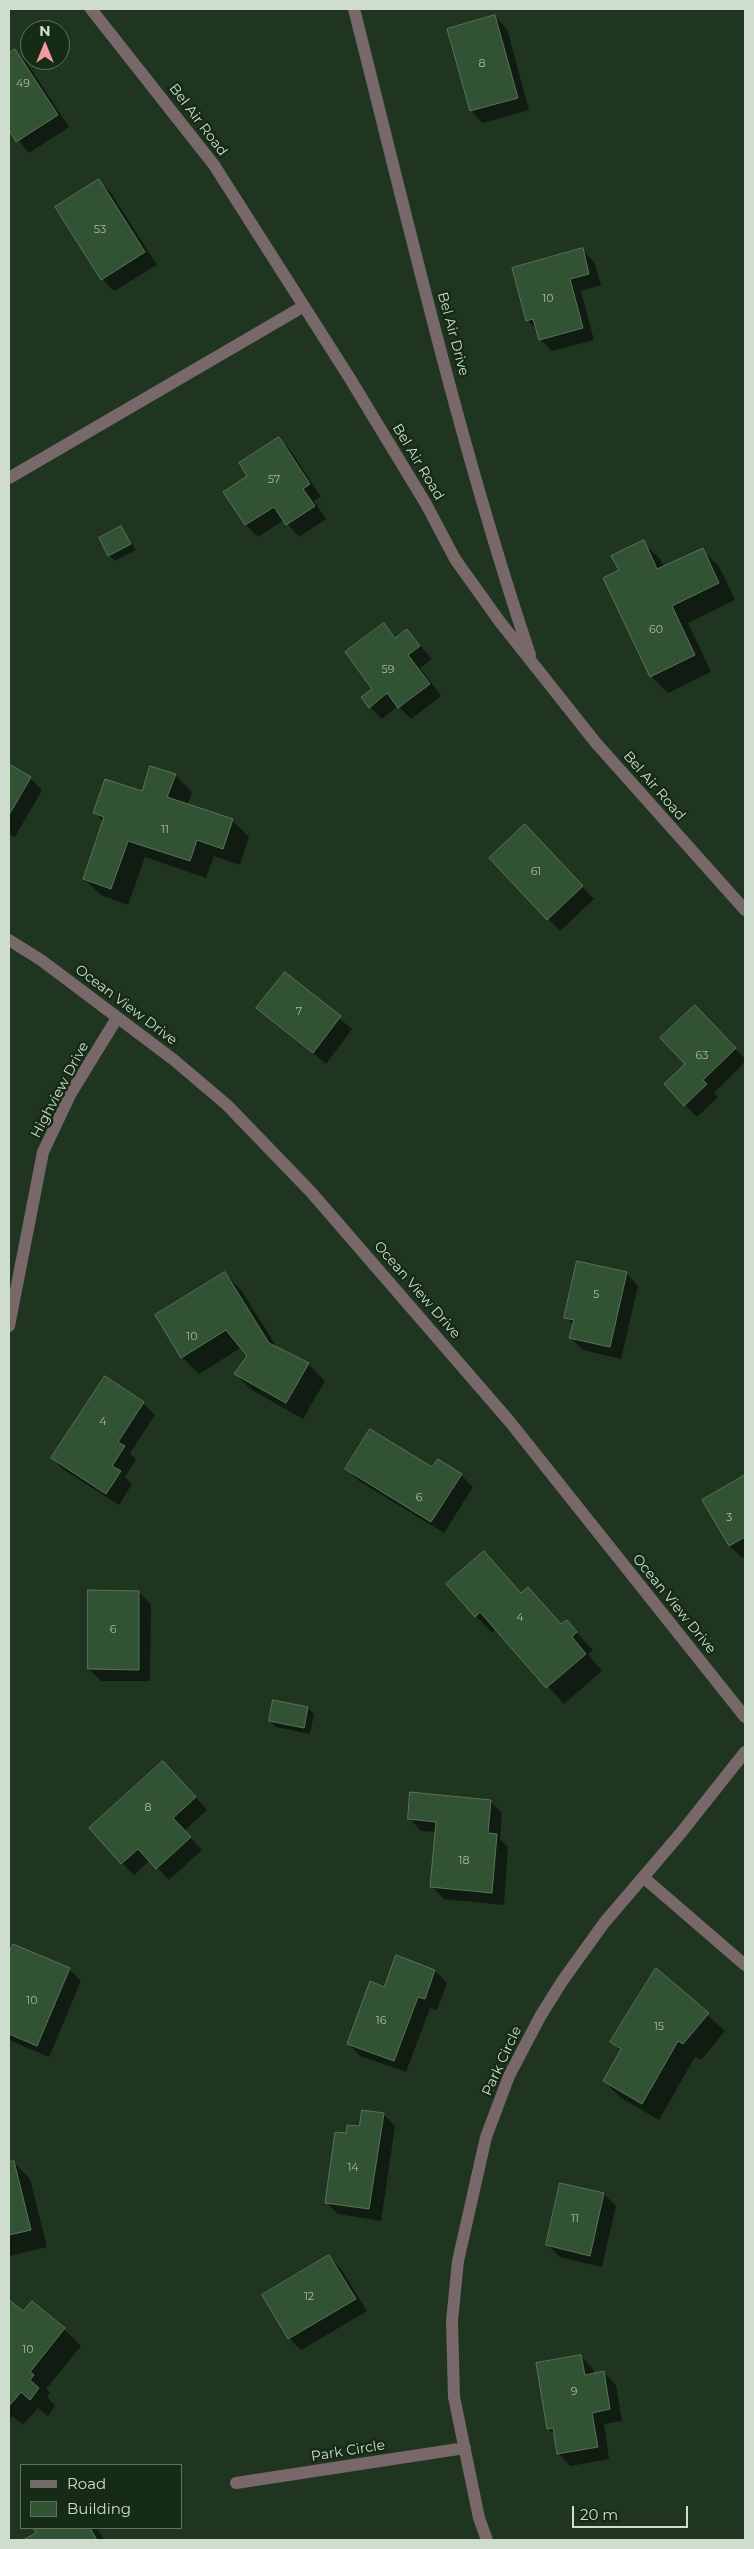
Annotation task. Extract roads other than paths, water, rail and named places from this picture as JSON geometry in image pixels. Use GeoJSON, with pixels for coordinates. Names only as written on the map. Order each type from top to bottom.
{"type":"FeatureCollection","features":[{"type":"Feature","properties":{"kind":"street","name":"Bel Air Road"},"geometry":{"type":"LineString","coordinates":[[91,9],[146,76],[214,165],[304,306],[426,504],[455,559],[533,664],[596,743],[745,910]]}},
{"type":"Feature","properties":{"kind":"street","name":"Bel Air Drive"},"geometry":{"type":"LineString","coordinates":[[354,9],[474,470],[504,577],[533,664]]}},
{"type":"Feature","properties":{"kind":"street"},"geometry":{"type":"LineString","coordinates":[[9,478],[304,306]]}},
{"type":"Feature","properties":{"kind":"street","name":"Ocean View Drive"},"geometry":{"type":"LineString","coordinates":[[9,940],[41,960],[174,1060],[228,1105],[310,1192],[510,1422],[745,1717]]}},
{"type":"Feature","properties":{"kind":"street","name":"Highview Drive"},"geometry":{"type":"LineString","coordinates":[[9,1326],[43,1152],[72,1093],[117,1018]]}},
{"type":"Feature","properties":{"kind":"street","name":"Park Circle"},"geometry":{"type":"LineString","coordinates":[[487,2540],[479,2518],[454,2396],[452,2321],[458,2261],[486,2138],[509,2076],[541,2015],[604,1923],[745,1752]]}},
{"type":"Feature","properties":{"kind":"street"},"geometry":{"type":"LineString","coordinates":[[643,1877],[745,1965]]}},
{"type":"Feature","properties":{"kind":"street","name":"Park Circle"},"geometry":{"type":"LineString","coordinates":[[236,2483],[465,2448]]}}]}
